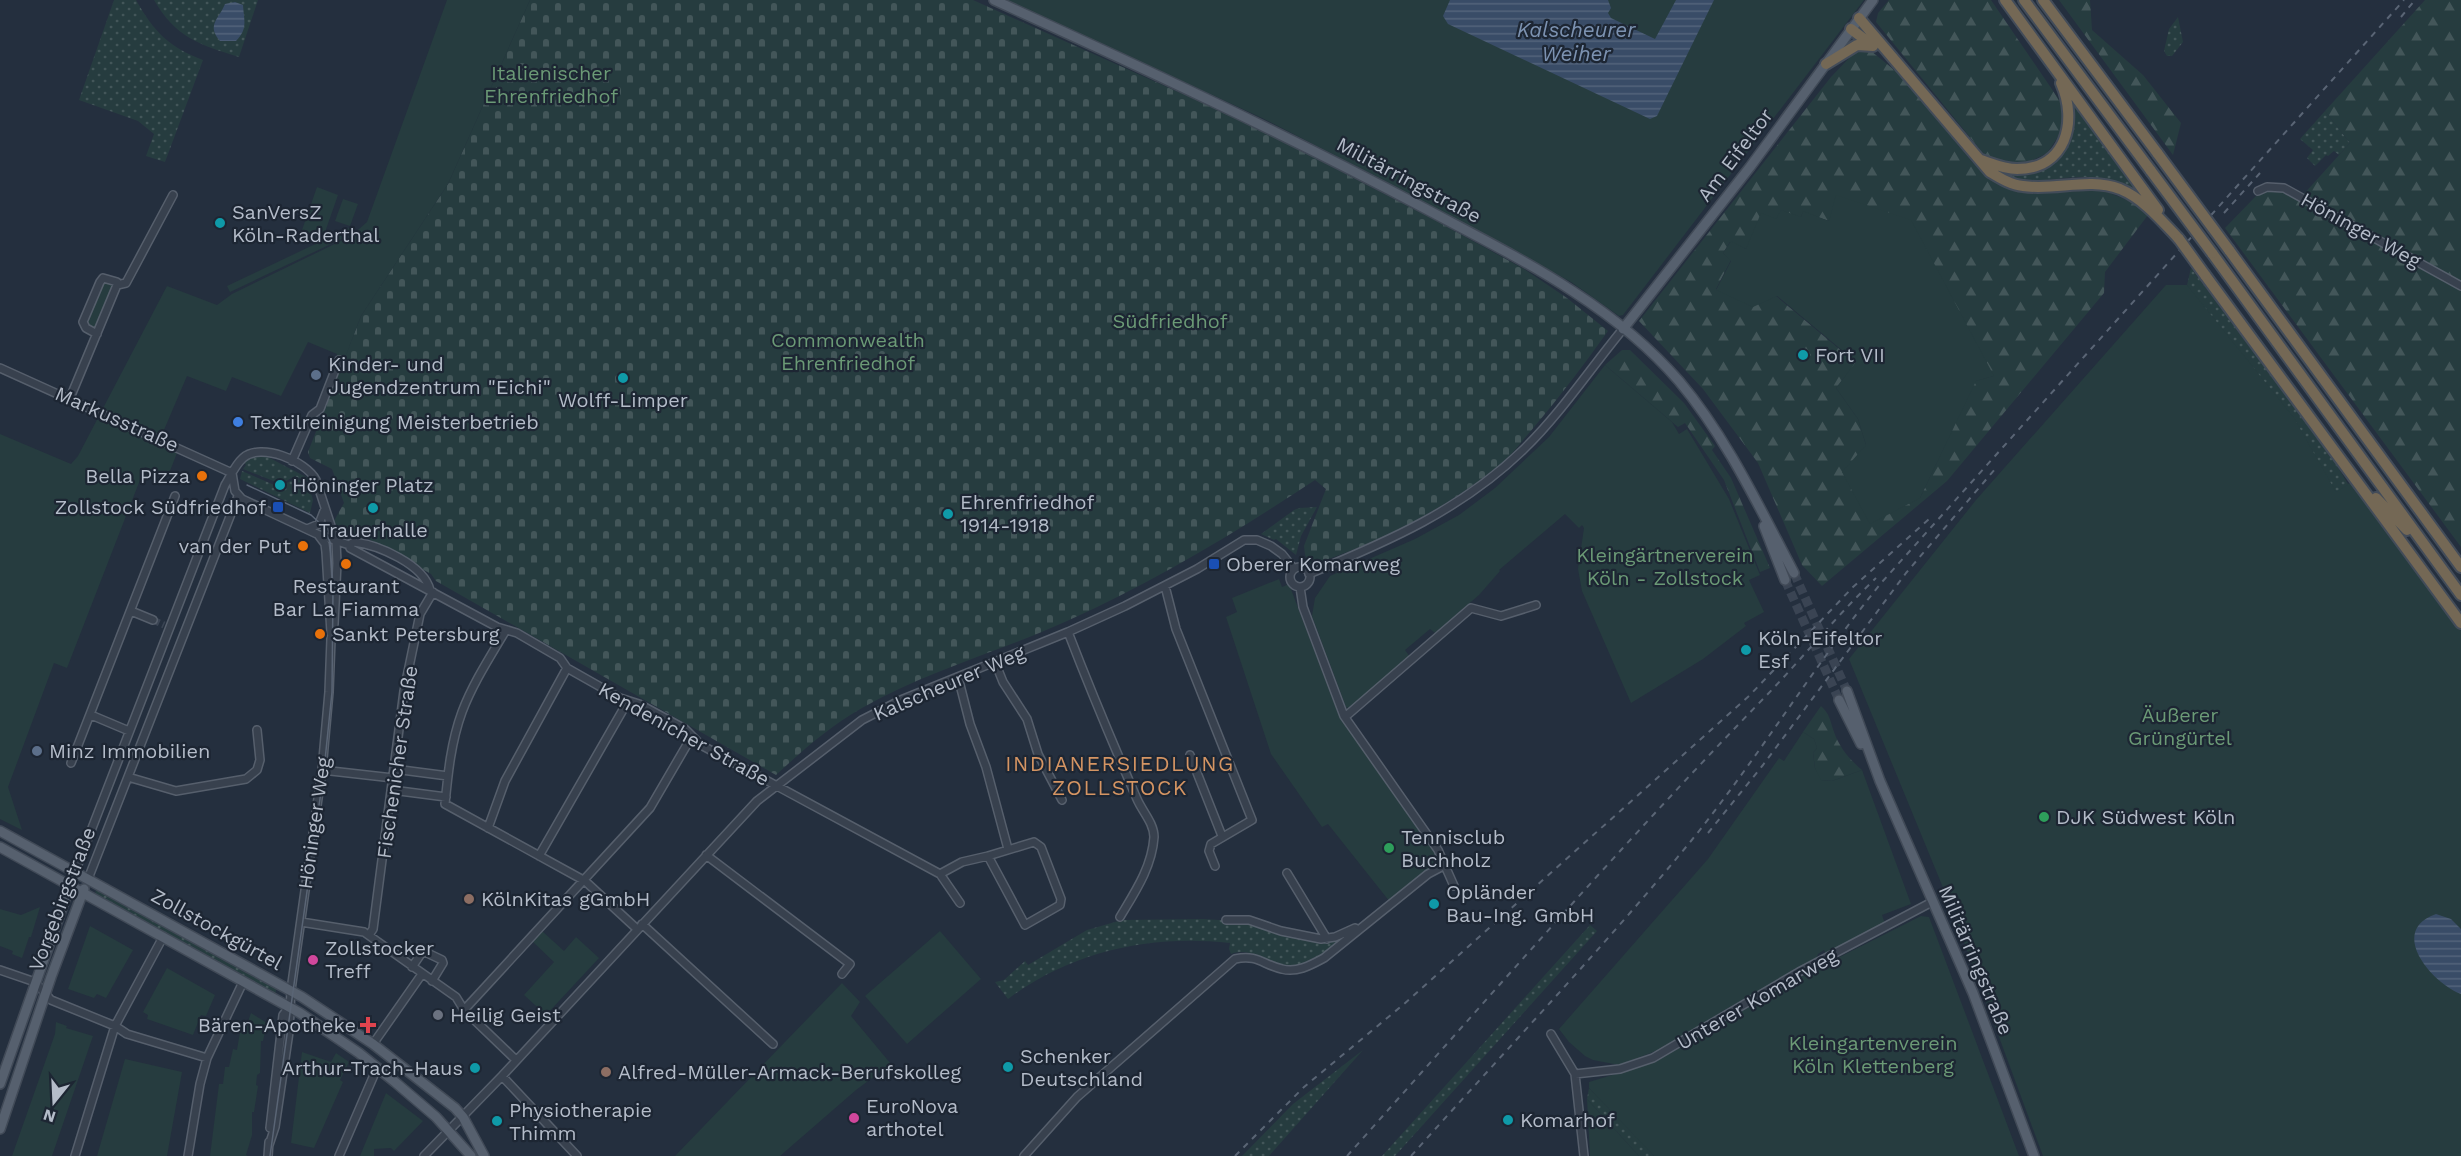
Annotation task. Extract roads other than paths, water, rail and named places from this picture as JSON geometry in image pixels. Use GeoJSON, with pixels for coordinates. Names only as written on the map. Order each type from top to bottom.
{"type":"FeatureCollection","features":[{"type":"Feature","properties":{"kind":"highway"},"geometry":{"type":"LineString","coordinates":[[2005,0],[2461,623]]}},
{"type":"Feature","properties":{"kind":"highway"},"geometry":{"type":"LineString","coordinates":[[2024,0],[2212,253],[2461,596]]}},
{"type":"Feature","properties":{"kind":"highway"},"geometry":{"type":"LineString","coordinates":[[2043,0],[2461,567]]}},
{"type":"Feature","properties":{"kind":"highway"},"geometry":{"type":"LineString","coordinates":[[1859,18],[1990,172],[2006,181],[2022,186],[2097,183],[2120,189],[2140,200],[2180,239]]}},
{"type":"Feature","properties":{"kind":"highway"},"geometry":{"type":"LineString","coordinates":[[1851,29],[1873,46],[1893,57]]}},
{"type":"Feature","properties":{"kind":"highway"},"geometry":{"type":"LineString","coordinates":[[1826,64],[1857,45],[1873,46]]}},
{"type":"Feature","properties":{"kind":"highway"},"geometry":{"type":"LineString","coordinates":[[1978,159],[2004,168],[2022,169],[2043,163],[2056,153],[2066,138],[2069,108],[2052,64]]}},
{"type":"Feature","properties":{"kind":"highway"},"geometry":{"type":"LineString","coordinates":[[2340,458],[2439,565]]}},
{"type":"Feature","properties":{"kind":"main road","name":"Militärringstraße"},"geometry":{"type":"LineString","coordinates":[[994,0],[1242,114],[1320,153],[1557,280],[1623,329],[1677,380],[1699,407],[1743,476],[1794,573]]}},
{"type":"Feature","properties":{"kind":"main road","name":"Am Eifeltor"},"geometry":{"type":"LineString","coordinates":[[1623,329],[1873,0]]}},
{"type":"Feature","properties":{"kind":"main road","name":"Militärringstraße"},"geometry":{"type":"LineString","coordinates":[[1743,476],[1785,580]]}},
{"type":"Feature","properties":{"kind":"main road","name":"Militärringstraße"},"geometry":{"type":"LineString","coordinates":[[1847,691],[1880,781],[1932,903],[1974,993],[2034,1156]]}},
{"type":"Feature","properties":{"kind":"main road","name":"Militärringstraße"},"geometry":{"type":"LineString","coordinates":[[1839,700],[1880,781]]}},
{"type":"Feature","properties":{"kind":"main road","name":"Zollstockgürtel"},"geometry":{"type":"LineString","coordinates":[[0,831],[291,990],[374,1044],[441,1096],[463,1117],[484,1156]]}},
{"type":"Feature","properties":{"kind":"main road","name":"Zollstockgürtel"},"geometry":{"type":"LineString","coordinates":[[0,847],[289,1007],[339,1039],[378,1068],[436,1117],[471,1156]]}},
{"type":"Feature","properties":{"kind":"main road","name":"Vorgebirgstraße"},"geometry":{"type":"LineString","coordinates":[[0,1084],[75,872]]}},
{"type":"Feature","properties":{"kind":"main road","name":"Vorgebirgstraße"},"geometry":{"type":"LineString","coordinates":[[0,1129],[45,995],[88,879]]}},
{"type":"Feature","properties":{"kind":"street","name":"Höninger Weg"},"geometry":{"type":"LineString","coordinates":[[2258,190],[2272,186],[2284,188],[2461,285]]}},
{"type":"Feature","properties":{"kind":"street"},"geometry":{"type":"LineString","coordinates":[[117,285],[126,283],[173,195]]}},
{"type":"Feature","properties":{"kind":"street"},"geometry":{"type":"LineString","coordinates":[[97,334],[86,328],[83,322],[103,278],[117,282],[117,285]]}},
{"type":"Feature","properties":{"kind":"street"},"geometry":{"type":"LineString","coordinates":[[70,398],[117,285]]}},
{"type":"Feature","properties":{"kind":"street"},"geometry":{"type":"LineString","coordinates":[[1309,574],[1412,530],[1458,502],[1493,476],[1537,435],[1623,329]]}},
{"type":"Feature","properties":{"kind":"street"},"geometry":{"type":"LineString","coordinates":[[292,461],[312,415],[320,409],[339,360]]}},
{"type":"Feature","properties":{"kind":"street","name":"Markusstraße"},"geometry":{"type":"LineString","coordinates":[[0,368],[232,473]]}},
{"type":"Feature","properties":{"kind":"street"},"geometry":{"type":"LineString","coordinates":[[259,451],[268,451],[312,473],[336,541],[238,496],[233,486],[232,473],[243,457],[259,451]]}},
{"type":"Feature","properties":{"kind":"street","name":"Vorgebirgstraße"},"geometry":{"type":"LineString","coordinates":[[75,872],[167,626],[232,473]]}},
{"type":"Feature","properties":{"kind":"street"},"geometry":{"type":"LineString","coordinates":[[71,763],[175,496]]}},
{"type":"Feature","properties":{"kind":"street","name":"Vorgebirgstraße"},"geometry":{"type":"LineString","coordinates":[[88,879],[238,496]]}},
{"type":"Feature","properties":{"kind":"street"},"geometry":{"type":"LineString","coordinates":[[306,529],[319,524],[324,511]]}},
{"type":"Feature","properties":{"kind":"street"},"geometry":{"type":"LineString","coordinates":[[204,536],[214,532],[218,535],[219,541]]}},
{"type":"Feature","properties":{"kind":"street","name":"Höninger Weg"},"geometry":{"type":"LineString","coordinates":[[268,1156],[283,1015],[289,1007],[322,770],[329,692],[331,639],[326,549],[317,534]]}},
{"type":"Feature","properties":{"kind":"street","name":"Kalscheurer Weg"},"geometry":{"type":"LineString","coordinates":[[424,1156],[502,1076],[757,801],[862,720],[901,700],[1068,633],[1165,586],[1244,540],[1257,540],[1271,546],[1282,554],[1294,569]]}},
{"type":"Feature","properties":{"kind":"street","name":"Höninger Weg"},"geometry":{"type":"LineString","coordinates":[[331,639],[334,624],[336,541]]}},
{"type":"Feature","properties":{"kind":"street","name":"Kendenicher Straße"},"geometry":{"type":"LineString","coordinates":[[336,541],[349,545],[350,548],[506,630],[517,633],[560,658],[567,668],[685,729],[701,745],[940,874]]}},
{"type":"Feature","properties":{"kind":"street","name":"Kendenicher Straße"},"geometry":{"type":"LineString","coordinates":[[349,545],[354,542],[370,544],[416,568],[428,581],[432,591]]}},
{"type":"Feature","properties":{"kind":"street"},"geometry":{"type":"LineString","coordinates":[[1309,574],[1301,567],[1294,569],[1290,580],[1300,587],[1303,607],[1345,717],[1438,850],[1454,886]]}},
{"type":"Feature","properties":{"kind":"street"},"geometry":{"type":"LineString","coordinates":[[1300,587],[1308,583],[1309,574]]}},
{"type":"Feature","properties":{"kind":"street"},"geometry":{"type":"LineString","coordinates":[[1165,586],[1180,640],[1252,820],[1211,844],[1209,851],[1215,866]]}},
{"type":"Feature","properties":{"kind":"street","name":"Fischenicher Straße"},"geometry":{"type":"LineString","coordinates":[[369,935],[374,929],[404,691],[420,615],[432,591]]}},
{"type":"Feature","properties":{"kind":"street"},"geometry":{"type":"LineString","coordinates":[[1345,717],[1471,608],[1501,616],[1536,605]]}},
{"type":"Feature","properties":{"kind":"street"},"geometry":{"type":"LineString","coordinates":[[130,611],[153,620]]}},
{"type":"Feature","properties":{"kind":"street"},"geometry":{"type":"LineString","coordinates":[[506,630],[480,674],[461,715],[452,747],[446,806],[585,881],[772,1044]]}},
{"type":"Feature","properties":{"kind":"street"},"geometry":{"type":"LineString","coordinates":[[1068,633],[1126,776],[1142,811],[1152,825],[1154,834],[1143,876],[1120,917]]}},
{"type":"Feature","properties":{"kind":"street"},"geometry":{"type":"LineString","coordinates":[[995,662],[1003,681],[1027,719],[1038,754],[1062,800]]}},
{"type":"Feature","properties":{"kind":"street"},"geometry":{"type":"LineString","coordinates":[[488,828],[505,781],[567,668]]}},
{"type":"Feature","properties":{"kind":"street"},"geometry":{"type":"LineString","coordinates":[[958,676],[1008,849]]}},
{"type":"Feature","properties":{"kind":"street"},"geometry":{"type":"LineString","coordinates":[[149,679],[164,684]]}},
{"type":"Feature","properties":{"kind":"street"},"geometry":{"type":"LineString","coordinates":[[539,856],[628,701]]}},
{"type":"Feature","properties":{"kind":"street"},"geometry":{"type":"LineString","coordinates":[[91,715],[129,731]]}},
{"type":"Feature","properties":{"kind":"street"},"geometry":{"type":"LineString","coordinates":[[128,777],[176,792],[246,779],[257,770],[260,760],[257,730]]}},
{"type":"Feature","properties":{"kind":"street"},"geometry":{"type":"LineString","coordinates":[[464,1010],[650,808],[692,736]]}},
{"type":"Feature","properties":{"kind":"street"},"geometry":{"type":"LineString","coordinates":[[1190,755],[1222,836]]}},
{"type":"Feature","properties":{"kind":"street"},"geometry":{"type":"LineString","coordinates":[[322,770],[393,778]]}},
{"type":"Feature","properties":{"kind":"street"},"geometry":{"type":"LineString","coordinates":[[394,770],[448,776]]}},
{"type":"Feature","properties":{"kind":"street"},"geometry":{"type":"LineString","coordinates":[[392,790],[446,797]]}},
{"type":"Feature","properties":{"kind":"street"},"geometry":{"type":"LineString","coordinates":[[960,903],[940,874],[962,862],[1034,842],[1041,847],[1061,900],[1060,905],[1026,925],[988,856]]}},
{"type":"Feature","properties":{"kind":"street"},"geometry":{"type":"LineString","coordinates":[[706,855],[850,964],[842,974]]}},
{"type":"Feature","properties":{"kind":"street"},"geometry":{"type":"LineString","coordinates":[[1024,1156],[1077,1096],[1235,959],[1256,958],[1281,969],[1294,970],[1308,967],[1324,958],[1428,874],[1445,865]]}},
{"type":"Feature","properties":{"kind":"street"},"geometry":{"type":"LineString","coordinates":[[1287,873],[1327,939]]}},
{"type":"Feature","properties":{"kind":"street","name":"Unterer Komarweg"},"geometry":{"type":"LineString","coordinates":[[1575,1074],[1620,1069],[1653,1058],[1799,972],[1932,903]]}},
{"type":"Feature","properties":{"kind":"street"},"geometry":{"type":"LineString","coordinates":[[1226,920],[1249,920],[1281,931],[1327,939],[1354,928],[1358,930]]}},
{"type":"Feature","properties":{"kind":"street"},"geometry":{"type":"LineString","coordinates":[[301,922],[360,930],[369,935],[456,997],[464,1010],[516,1060]]}},
{"type":"Feature","properties":{"kind":"street"},"geometry":{"type":"LineString","coordinates":[[75,1156],[115,1026],[163,937]]}},
{"type":"Feature","properties":{"kind":"street"},"geometry":{"type":"LineString","coordinates":[[412,967],[426,950],[442,960],[443,963],[432,981]]}},
{"type":"Feature","properties":{"kind":"street"},"geometry":{"type":"LineString","coordinates":[[0,970],[35,982],[51,1000],[115,1026],[137,1038],[207,1058]]}},
{"type":"Feature","properties":{"kind":"street"},"geometry":{"type":"LineString","coordinates":[[374,1044],[422,974]]}},
{"type":"Feature","properties":{"kind":"street"},"geometry":{"type":"LineString","coordinates":[[188,1156],[200,1084],[207,1058],[243,982]]}},
{"type":"Feature","properties":{"kind":"street"},"geometry":{"type":"LineString","coordinates":[[1551,1034],[1575,1074],[1584,1156]]}},
{"type":"Feature","properties":{"kind":"street"},"geometry":{"type":"LineString","coordinates":[[339,1156],[378,1068]]}},
{"type":"Feature","properties":{"kind":"street"},"geometry":{"type":"LineString","coordinates":[[502,1076],[577,1156]]}},
{"type":"Feature","properties":{"kind":"water","name":"Kalscheurer Weiher"},"geometry":{"type":"Polygon","coordinates":[[[1450,0],[1608,0],[1611,8],[1608,13],[1611,18],[1655,39],[1676,0],[1714,0],[1657,116],[1650,119],[1448,24],[1443,16],[1450,0]]]}},
{"type":"Feature","properties":{"kind":"water"},"geometry":{"type":"Polygon","coordinates":[[[235,2],[243,5],[242,33],[236,41],[220,41],[214,31],[215,22],[225,4],[235,2]]]}},
{"type":"Feature","properties":{"kind":"water"},"geometry":{"type":"Polygon","coordinates":[[[2436,914],[2451,919],[2461,929],[2461,994],[2438,979],[2427,968],[2415,944],[2415,932],[2422,922],[2436,914]]]}},
{"type":"Feature","properties":{"kind":"tunnel"},"geometry":{"type":"LineString","coordinates":[[1794,573],[1847,691]]}},
{"type":"Feature","properties":{"kind":"tunnel"},"geometry":{"type":"LineString","coordinates":[[1785,580],[1839,700]]}},
{"type":"Feature","properties":{"kind":"tunnel"},"geometry":{"type":"LineString","coordinates":[[153,620],[164,625]]}},
{"type":"Feature","properties":{"kind":"tram line"},"geometry":{"type":"LineString","coordinates":[[247,485],[311,515],[323,526],[330,542],[333,588],[332,692],[324,770],[270,1156]]}},
{"type":"Feature","properties":{"kind":"railway"},"geometry":{"type":"LineString","coordinates":[[1411,1156],[1588,961],[1691,841],[1882,582],[2404,0]]}},
{"type":"Feature","properties":{"kind":"railway"},"geometry":{"type":"LineString","coordinates":[[2401,17],[2415,0]]}},
{"type":"Feature","properties":{"kind":"railway"},"geometry":{"type":"LineString","coordinates":[[2224,213],[2260,173]]}},
{"type":"Feature","properties":{"kind":"railway"},"geometry":{"type":"LineString","coordinates":[[1708,833],[1763,765],[1906,573],[1996,468]]}},
{"type":"Feature","properties":{"kind":"railway"},"geometry":{"type":"LineString","coordinates":[[1235,1156],[1304,1087],[1404,1004],[1749,696],[1853,587],[1929,519]]}},
{"type":"Feature","properties":{"kind":"railway"},"geometry":{"type":"LineString","coordinates":[[1347,1156],[1605,867],[1876,578]]}},
{"type":"Feature","properties":{"kind":"place","name":"SanVersZ Köln-Raderthal"},"geometry":{"type":"Point","coordinates":[220,223]}},
{"type":"Feature","properties":{"kind":"place","name":"Fort VII"},"geometry":{"type":"Point","coordinates":[1803,355]}},
{"type":"Feature","properties":{"kind":"place","name":"Kinder- und Jugendzentrum \"Eichi\""},"geometry":{"type":"Point","coordinates":[316,375]}},
{"type":"Feature","properties":{"kind":"place","name":"Wolff-Limper"},"geometry":{"type":"Point","coordinates":[623,378]}},
{"type":"Feature","properties":{"kind":"place","name":"Textilreinigung Meisterbetrieb"},"geometry":{"type":"Point","coordinates":[238,422]}},
{"type":"Feature","properties":{"kind":"place","name":"Bella Pizza"},"geometry":{"type":"Point","coordinates":[202,476]}},
{"type":"Feature","properties":{"kind":"place","name":"Höninger Platz"},"geometry":{"type":"Point","coordinates":[280,485]}},
{"type":"Feature","properties":{"kind":"place","name":"Zollstock Südfriedhof"},"geometry":{"type":"Point","coordinates":[278,507]}},
{"type":"Feature","properties":{"kind":"place","name":"Trauerhalle"},"geometry":{"type":"Point","coordinates":[373,508]}},
{"type":"Feature","properties":{"kind":"place","name":"Ehrenfriedhof 1914-1918"},"geometry":{"type":"Point","coordinates":[948,514]}},
{"type":"Feature","properties":{"kind":"place","name":"van der Put"},"geometry":{"type":"Point","coordinates":[303,546]}},
{"type":"Feature","properties":{"kind":"place","name":"Restaurant Bar La Fiamma"},"geometry":{"type":"Point","coordinates":[346,564]}},
{"type":"Feature","properties":{"kind":"place","name":"Oberer Komarweg"},"geometry":{"type":"Point","coordinates":[1214,564]}},
{"type":"Feature","properties":{"kind":"place","name":"Sankt Petersburg"},"geometry":{"type":"Point","coordinates":[320,634]}},
{"type":"Feature","properties":{"kind":"place","name":"Köln-Eifeltor Esf"},"geometry":{"type":"Point","coordinates":[1746,650]}},
{"type":"Feature","properties":{"kind":"place","name":"Minz Immobilien"},"geometry":{"type":"Point","coordinates":[37,751]}},
{"type":"Feature","properties":{"kind":"place","name":"DJK Südwest Köln"},"geometry":{"type":"Point","coordinates":[2044,817]}},
{"type":"Feature","properties":{"kind":"place","name":"Tennisclub Buchholz"},"geometry":{"type":"Point","coordinates":[1389,848]}},
{"type":"Feature","properties":{"kind":"place","name":"KölnKitas gGmbH"},"geometry":{"type":"Point","coordinates":[469,899]}},
{"type":"Feature","properties":{"kind":"place","name":"Opländer Bau-Ing. GmbH"},"geometry":{"type":"Point","coordinates":[1434,904]}},
{"type":"Feature","properties":{"kind":"place","name":"Zollstocker Treff"},"geometry":{"type":"Point","coordinates":[313,960]}},
{"type":"Feature","properties":{"kind":"place","name":"Heilig Geist"},"geometry":{"type":"Point","coordinates":[438,1015]}},
{"type":"Feature","properties":{"kind":"place","name":"Bären-Apotheke"},"geometry":{"type":"Point","coordinates":[368,1025]}},
{"type":"Feature","properties":{"kind":"place","name":"Schenker Deutschland"},"geometry":{"type":"Point","coordinates":[1008,1067]}},
{"type":"Feature","properties":{"kind":"place","name":"Arthur-Trach-Haus"},"geometry":{"type":"Point","coordinates":[475,1068]}},
{"type":"Feature","properties":{"kind":"place","name":"Alfred-Müller-Armack-Berufskolleg"},"geometry":{"type":"Point","coordinates":[606,1072]}},
{"type":"Feature","properties":{"kind":"place","name":"EuroNova arthotel"},"geometry":{"type":"Point","coordinates":[854,1118]}},
{"type":"Feature","properties":{"kind":"place","name":"Komarhof"},"geometry":{"type":"Point","coordinates":[1508,1120]}},
{"type":"Feature","properties":{"kind":"place","name":"Physiotherapie Thimm"},"geometry":{"type":"Point","coordinates":[497,1121]}},
{"type":"Feature","properties":{"kind":"district","name":"INDIANERSIEDLUNG ZOLLSTOCK"},"geometry":{"type":"Point","coordinates":[1120,775]}},
{"type":"Feature","properties":{"kind":"park label","name":"Italienischer Ehrenfriedhof"},"geometry":{"type":"Point","coordinates":[551,84]}},
{"type":"Feature","properties":{"kind":"park label","name":"Südfriedhof"},"geometry":{"type":"Point","coordinates":[1170,321]}},
{"type":"Feature","properties":{"kind":"park label","name":"Commonwealth Ehrenfriedhof"},"geometry":{"type":"Point","coordinates":[848,352]}},
{"type":"Feature","properties":{"kind":"park label","name":"Kleingärtnerverein Köln - Zollstock"},"geometry":{"type":"Point","coordinates":[1665,566]}},
{"type":"Feature","properties":{"kind":"park label","name":"Äußerer Grüngürtel"},"geometry":{"type":"Point","coordinates":[2180,726]}},
{"type":"Feature","properties":{"kind":"park label","name":"Kleingartenverein Köln Klettenberg"},"geometry":{"type":"Point","coordinates":[1873,1054]}}]}
